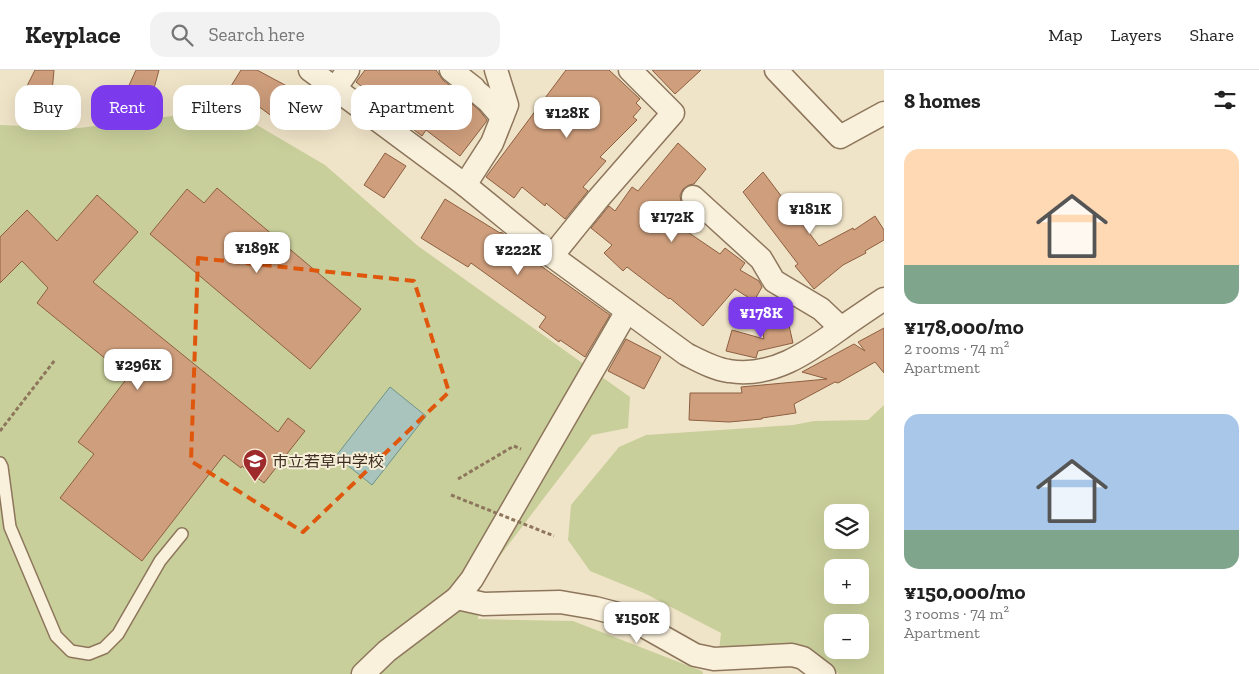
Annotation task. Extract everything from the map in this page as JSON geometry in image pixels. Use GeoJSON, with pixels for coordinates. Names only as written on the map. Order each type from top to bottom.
{"type":"FeatureCollection","features":[{"type":"Feature","properties":{"kind":"street"},"geometry":{"type":"LineString","coordinates":[[310,70],[330,85]]}},
{"type":"Feature","properties":{"kind":"street"},"geometry":{"type":"LineString","coordinates":[[338,85],[348,70]]}},
{"type":"Feature","properties":{"kind":"street"},"geometry":{"type":"LineString","coordinates":[[451,70],[474,88],[502,117]]}},
{"type":"Feature","properties":{"kind":"street"},"geometry":{"type":"LineString","coordinates":[[465,185],[492,143],[507,105],[496,70]]}},
{"type":"Feature","properties":{"kind":"street"},"geometry":{"type":"LineString","coordinates":[[552,256],[598,199],[673,113],[630,70]]}},
{"type":"Feature","properties":{"kind":"street"},"geometry":{"type":"LineString","coordinates":[[776,70],[840,137],[884,113]]}},
{"type":"Feature","properties":{"kind":"street"},"geometry":{"type":"LineString","coordinates":[[341,93],[465,185],[552,256],[686,354],[706,364],[728,371],[763,370],[788,362],[809,352],[884,299]]}},
{"type":"Feature","properties":{"kind":"street"},"geometry":{"type":"LineString","coordinates":[[693,197],[761,259],[774,281],[821,309],[841,328]]}},
{"type":"Feature","properties":{"kind":"street"},"geometry":{"type":"LineString","coordinates":[[364,674],[387,651],[457,598],[472,579],[627,311]]}},
{"type":"Feature","properties":{"kind":"street"},"geometry":{"type":"LineString","coordinates":[[457,598],[484,604],[560,602],[595,608],[618,614],[640,624],[695,655],[714,659],[792,656],[803,658],[824,674]]}},
{"type":"Feature","properties":{"kind":"lane"},"geometry":{"type":"LineString","coordinates":[[0,463],[10,527],[56,636],[71,651],[89,654],[104,648],[118,634],[160,561],[182,534]]}},
{"type":"Feature","properties":{"kind":"path"},"geometry":{"type":"LineString","coordinates":[[0,431],[55,360]]}},
{"type":"Feature","properties":{"kind":"path"},"geometry":{"type":"LineString","coordinates":[[458,479],[514,446]]}},
{"type":"Feature","properties":{"kind":"path"},"geometry":{"type":"LineString","coordinates":[[451,495],[554,536]]}},
{"type":"Feature","properties":{"kind":"highlighted area"},"geometry":{"type":"Polygon","coordinates":[[[198,258],[414,281],[449,392],[303,532],[191,461],[198,258]]]}},
{"type":"Feature","properties":{"kind":"green space","name":"市立若草中学校"},"geometry":{"type":"Polygon","coordinates":[[[173,116],[173,130],[260,130],[260,127],[325,165],[418,246],[630,397],[628,428],[592,435],[480,582],[478,619],[573,621],[702,671],[703,674],[0,674],[0,125],[15,126],[15,130],[81,130],[81,128],[91,126],[91,130],[163,130],[163,117],[173,116]]]}},
{"type":"Feature","properties":{"kind":"green space"},"geometry":{"type":"Polygon","coordinates":[[[884,405],[884,674],[839,674],[812,653],[719,650],[721,633],[644,593],[590,571],[568,540],[571,505],[619,447],[646,435],[793,425],[814,421],[868,420],[884,405]]]}},
{"type":"Feature","properties":{"kind":"water"},"geometry":{"type":"Polygon","coordinates":[[[390,387],[426,416],[372,485],[336,456],[390,387]]]}},
{"type":"Feature","properties":{"kind":"building"},"geometry":{"type":"Polygon","coordinates":[[[35,70],[54,70],[53,85],[28,85],[35,70]]]}},
{"type":"Feature","properties":{"kind":"building"},"geometry":{"type":"Polygon","coordinates":[[[136,70],[159,70],[155,85],[129,85],[136,70]]]}},
{"type":"Feature","properties":{"kind":"building"},"geometry":{"type":"Polygon","coordinates":[[[241,70],[257,70],[285,85],[270,85],[270,115],[260,107],[260,85],[232,85],[241,70]]]}},
{"type":"Feature","properties":{"kind":"building"},"geometry":{"type":"Polygon","coordinates":[[[365,70],[436,70],[449,85],[360,85],[356,82],[365,70]]]}},
{"type":"Feature","properties":{"kind":"building"},"geometry":{"type":"Polygon","coordinates":[[[566,70],[609,70],[640,99],[636,103],[641,108],[633,117],[637,120],[600,157],[606,161],[583,187],[588,191],[565,219],[546,203],[545,206],[522,187],[514,198],[486,177],[566,70]]]}},
{"type":"Feature","properties":{"kind":"building"},"geometry":{"type":"Polygon","coordinates":[[[652,70],[701,70],[675,94],[652,70]]]}},
{"type":"Feature","properties":{"kind":"building"},"geometry":{"type":"Polygon","coordinates":[[[472,104],[487,120],[460,156],[426,130],[472,130],[472,104]]]}},
{"type":"Feature","properties":{"kind":"building"},"geometry":{"type":"Polygon","coordinates":[[[414,130],[426,130],[422,136],[414,130]]]}},
{"type":"Feature","properties":{"kind":"building"},"geometry":{"type":"Polygon","coordinates":[[[678,143],[706,169],[694,184],[683,189],[680,195],[681,202],[667,218],[720,254],[725,248],[745,263],[740,270],[759,281],[762,287],[754,301],[735,289],[703,326],[670,298],[627,267],[623,271],[604,253],[612,245],[591,228],[609,206],[615,211],[632,187],[638,191],[678,143]]]}},
{"type":"Feature","properties":{"kind":"building"},"geometry":{"type":"Polygon","coordinates":[[[385,153],[406,166],[384,198],[364,185],[385,153]]]}},
{"type":"Feature","properties":{"kind":"building"},"geometry":{"type":"Polygon","coordinates":[[[763,172],[819,246],[853,228],[854,230],[875,216],[884,230],[884,240],[865,251],[866,253],[843,265],[814,289],[795,266],[798,264],[743,192],[763,172]]]}},
{"type":"Feature","properties":{"kind":"building"},"geometry":{"type":"Polygon","coordinates":[[[217,188],[361,309],[310,369],[150,234],[187,189],[204,203],[217,188]]]}},
{"type":"Feature","properties":{"kind":"building"},"geometry":{"type":"Polygon","coordinates":[[[97,195],[138,232],[93,282],[278,432],[288,418],[305,431],[264,483],[224,455],[142,561],[60,498],[94,454],[78,442],[128,377],[37,303],[48,288],[22,261],[0,283],[0,237],[27,210],[57,241],[97,195]]]}},
{"type":"Feature","properties":{"kind":"building"},"geometry":{"type":"Polygon","coordinates":[[[445,199],[501,232],[519,246],[517,249],[610,315],[585,357],[560,340],[559,342],[539,327],[546,317],[471,263],[468,267],[421,238],[445,199]]]}},
{"type":"Feature","properties":{"kind":"building"},"geometry":{"type":"Polygon","coordinates":[[[787,317],[793,343],[758,351],[756,358],[726,351],[732,330],[764,339],[761,323],[787,317]]]}},
{"type":"Feature","properties":{"kind":"building"},"geometry":{"type":"Polygon","coordinates":[[[884,328],[884,373],[875,362],[838,383],[835,382],[794,404],[796,413],[729,422],[689,420],[690,393],[742,393],[741,387],[827,379],[802,372],[854,344],[865,351],[858,342],[884,328]]]}},
{"type":"Feature","properties":{"kind":"building"},"geometry":{"type":"Polygon","coordinates":[[[626,339],[661,357],[644,389],[608,371],[626,339]]]}},
{"type":"Feature","properties":{"kind":"place","name":"市立若草中学校"},"geometry":{"type":"Point","coordinates":[255,482]}}]}
